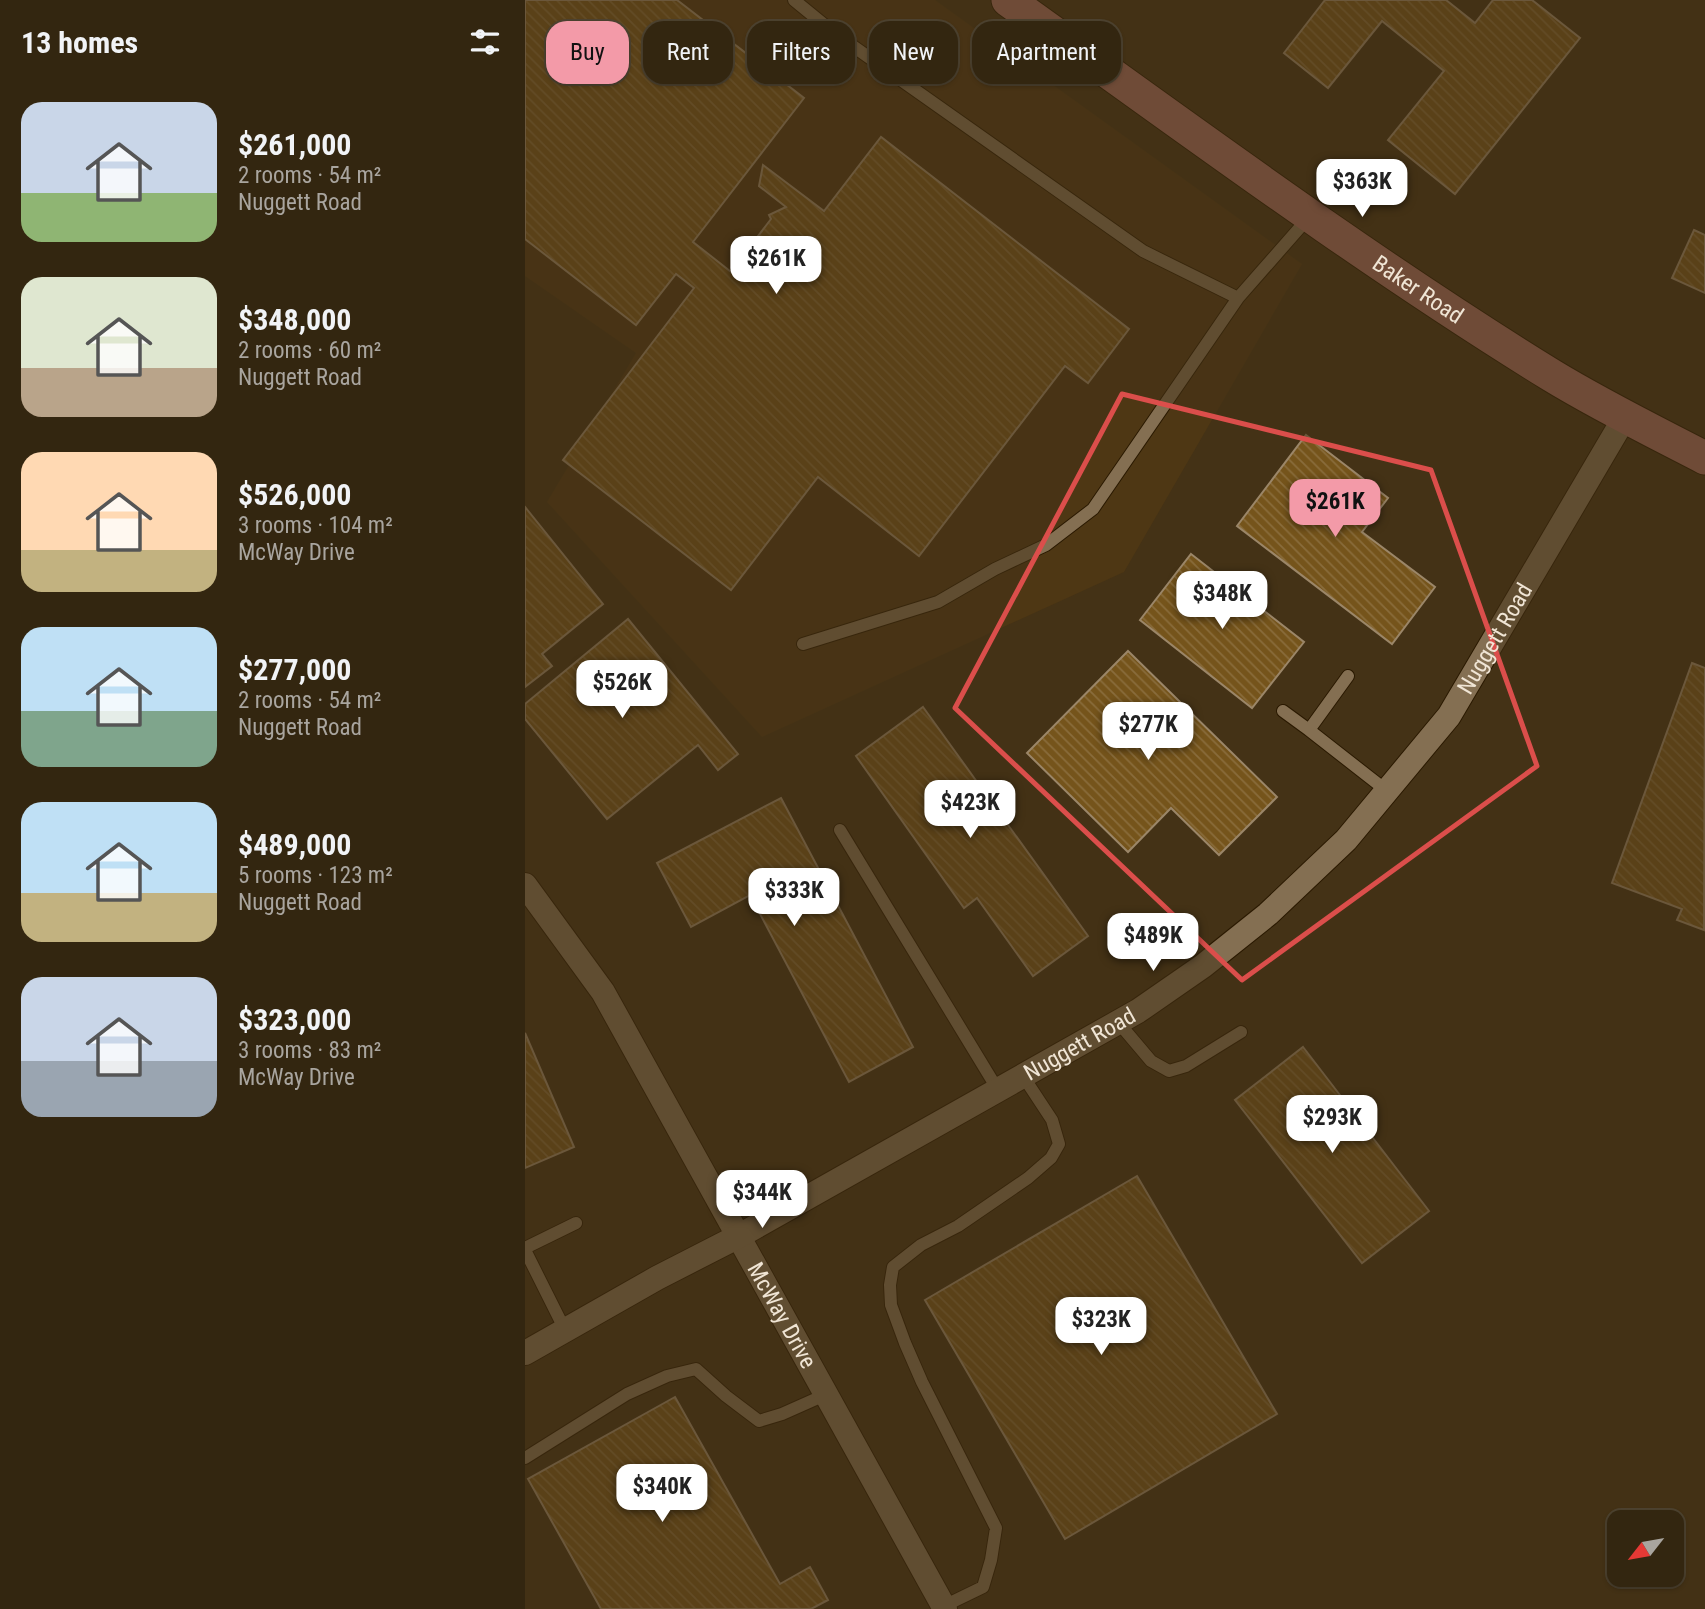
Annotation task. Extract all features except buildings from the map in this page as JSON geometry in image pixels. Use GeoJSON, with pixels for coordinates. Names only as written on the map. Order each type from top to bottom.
{"type":"FeatureCollection","features":[{"type":"Feature","properties":{"kind":"street","name":"Baker Road"},"geometry":{"type":"LineString","coordinates":[[1009,0],[1310,216],[1429,297],[1550,374],[1705,458]]}},
{"type":"Feature","properties":{"kind":"street","name":"Nuggett Road"},"geometry":{"type":"LineString","coordinates":[[525,1353],[1138,1011],[1203,966],[1268,915],[1346,840],[1449,716],[1625,417]]}},
{"type":"Feature","properties":{"kind":"street","name":"McWay Drive"},"geometry":{"type":"LineString","coordinates":[[525,885],[603,992],[945,1607]]}},
{"type":"Feature","properties":{"kind":"lane"},"geometry":{"type":"LineString","coordinates":[[794,0],[833,32],[1143,251],[1238,298]]}},
{"type":"Feature","properties":{"kind":"lane"},"geometry":{"type":"LineString","coordinates":[[803,645],[938,602],[995,569],[1046,545],[1093,509],[1238,298],[1310,216]]}},
{"type":"Feature","properties":{"kind":"lane"},"geometry":{"type":"LineString","coordinates":[[1309,730],[1348,677]]}},
{"type":"Feature","properties":{"kind":"lane"},"geometry":{"type":"LineString","coordinates":[[1283,711],[1387,791]]}},
{"type":"Feature","properties":{"kind":"lane"},"geometry":{"type":"LineString","coordinates":[[840,830],[998,1090]]}},
{"type":"Feature","properties":{"kind":"lane"},"geometry":{"type":"LineString","coordinates":[[1118,1022],[1151,1061],[1169,1071],[1186,1066],[1241,1031]]}},
{"type":"Feature","properties":{"kind":"lane"},"geometry":{"type":"LineString","coordinates":[[945,1607],[983,1587],[996,1528],[922,1382],[891,1305],[890,1284],[894,1267],[921,1245],[996,1201],[1051,1158],[1059,1144],[1052,1121],[1023,1076]]}},
{"type":"Feature","properties":{"kind":"lane"},"geometry":{"type":"LineString","coordinates":[[565,1330],[525,1249],[576,1223]]}},
{"type":"Feature","properties":{"kind":"lane"},"geometry":{"type":"LineString","coordinates":[[525,1458],[627,1394],[667,1376],[696,1369],[759,1421],[827,1394]]}},
{"type":"Feature","properties":{"kind":"highlighted area"},"geometry":{"type":"Polygon","coordinates":[[[1122,394],[1431,470],[1537,766],[1242,980],[955,708],[1122,394]]]}},
{"type":"Feature","properties":{"kind":"shaded area"},"geometry":{"type":"Polygon","coordinates":[[[525,0],[935,0],[972,27],[972,84],[1052,84],[1302,264],[1124,572],[762,737],[547,502],[636,353],[525,276],[525,0]]]}}]}
